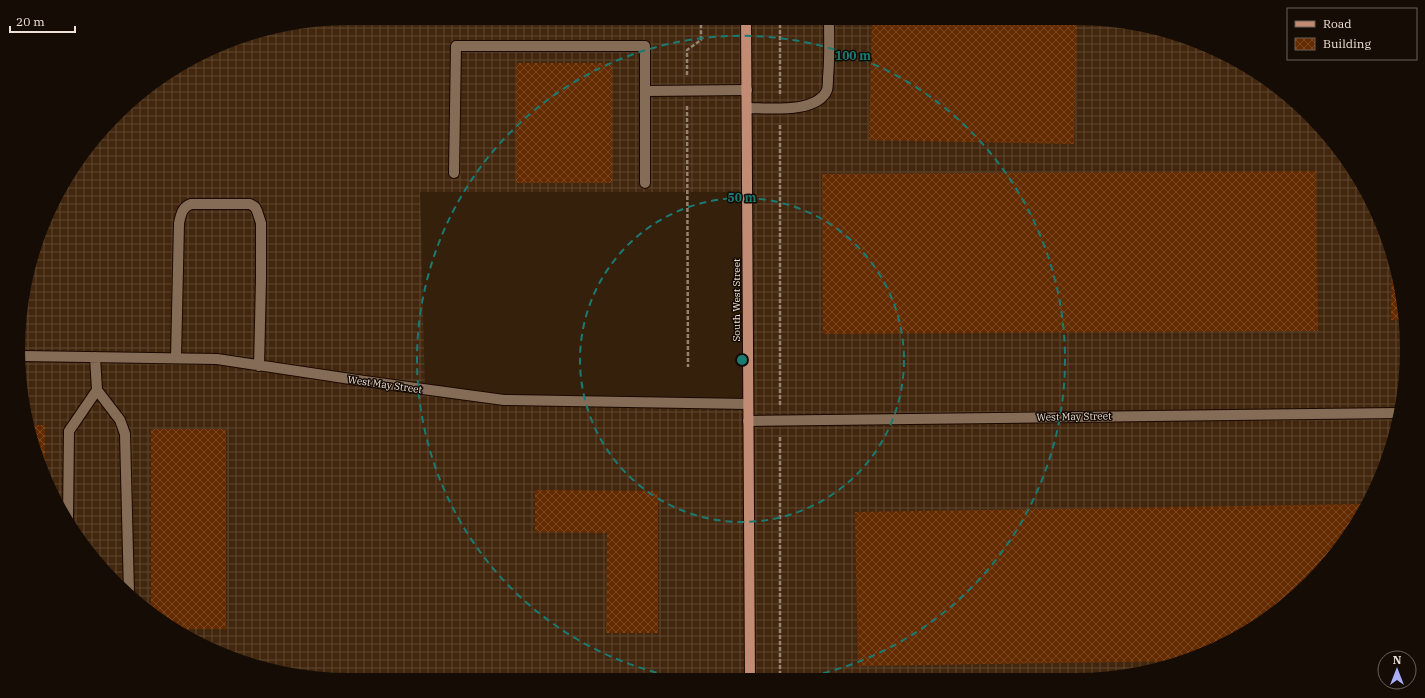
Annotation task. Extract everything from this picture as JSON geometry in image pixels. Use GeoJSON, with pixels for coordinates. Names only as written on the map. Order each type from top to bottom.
{"type":"FeatureCollection","features":[{"type":"Feature","properties":{"kind":"main road","name":"South West Street"},"geometry":{"type":"LineString","coordinates":[[746,25],[750,673]]}},
{"type":"Feature","properties":{"kind":"street"},"geometry":{"type":"LineString","coordinates":[[747,108],[799,107],[816,102],[822,98],[827,89],[829,70],[829,25]]}},
{"type":"Feature","properties":{"kind":"street"},"geometry":{"type":"LineString","coordinates":[[454,173],[456,46],[645,46],[645,183]]}},
{"type":"Feature","properties":{"kind":"street"},"geometry":{"type":"LineString","coordinates":[[645,91],[747,90]]}},
{"type":"Feature","properties":{"kind":"street"},"geometry":{"type":"LineString","coordinates":[[176,358],[179,223],[182,211],[186,206],[191,204],[250,204],[255,207],[261,223],[259,366]]}},
{"type":"Feature","properties":{"kind":"street","name":"West May Street"},"geometry":{"type":"LineString","coordinates":[[25,356],[217,359],[504,400],[748,404]]}},
{"type":"Feature","properties":{"kind":"street"},"geometry":{"type":"LineString","coordinates":[[95,357],[97,390],[120,420],[125,434],[129,587]]}},
{"type":"Feature","properties":{"kind":"street"},"geometry":{"type":"LineString","coordinates":[[68,511],[70,431],[97,390]]}},
{"type":"Feature","properties":{"kind":"street","name":"West May Street"},"geometry":{"type":"LineString","coordinates":[[748,421],[1394,413]]}},
{"type":"Feature","properties":{"kind":"path"},"geometry":{"type":"LineString","coordinates":[[688,367],[687,50],[701,40],[701,25]]}},
{"type":"Feature","properties":{"kind":"path"},"geometry":{"type":"LineString","coordinates":[[780,25],[780,673]]}},
{"type":"Feature","properties":{"kind":"shaded area"},"geometry":{"type":"Polygon","coordinates":[[[349,25],[1076,25],[1139,31],[1180,42],[1219,58],[1238,68],[1273,92],[1290,105],[1320,135],[1357,187],[1367,206],[1383,245],[1394,286],[1397,307],[1400,349],[1399,370],[1394,412],[1389,433],[1383,453],[1367,492],[1357,511],[1320,563],[1290,593],[1273,606],[1238,630],[1200,648],[1160,662],[1118,670],[1076,673],[349,673],[286,667],[245,656],[206,640],[187,630],[152,606],[135,593],[105,563],[68,511],[58,492],[42,453],[36,433],[28,391],[25,349],[31,286],[42,245],[58,206],[68,187],[105,135],[135,105],[187,68],[206,58],[245,42],[265,36],[307,28],[349,25]],[[420,192],[425,389],[504,400],[748,404],[747,192],[420,192]]]}},
{"type":"Feature","properties":{"kind":"building"},"geometry":{"type":"Polygon","coordinates":[[[872,25],[1077,25],[1074,144],[869,140],[872,25]]]}},
{"type":"Feature","properties":{"kind":"building"},"geometry":{"type":"Polygon","coordinates":[[[516,63],[612,63],[612,183],[516,183],[516,63]]]}},
{"type":"Feature","properties":{"kind":"building"},"geometry":{"type":"Polygon","coordinates":[[[1316,171],[1318,331],[823,334],[822,174],[1316,171]]]}},
{"type":"Feature","properties":{"kind":"building"},"geometry":{"type":"Polygon","coordinates":[[[1392,276],[1398,320],[1391,320],[1392,276]]]}},
{"type":"Feature","properties":{"kind":"building"},"geometry":{"type":"Polygon","coordinates":[[[34,425],[45,425],[45,460],[34,425]]]}},
{"type":"Feature","properties":{"kind":"building"},"geometry":{"type":"Polygon","coordinates":[[[151,429],[226,429],[226,629],[186,629],[151,605],[151,429]]]}},
{"type":"Feature","properties":{"kind":"building"},"geometry":{"type":"Polygon","coordinates":[[[535,490],[658,491],[658,633],[606,633],[607,533],[535,532],[535,490]]]}},
{"type":"Feature","properties":{"kind":"building"},"geometry":{"type":"Polygon","coordinates":[[[1361,504],[1345,529],[1320,563],[1290,593],[1238,630],[1200,648],[1162,661],[858,666],[855,512],[1361,504]]]}}]}
